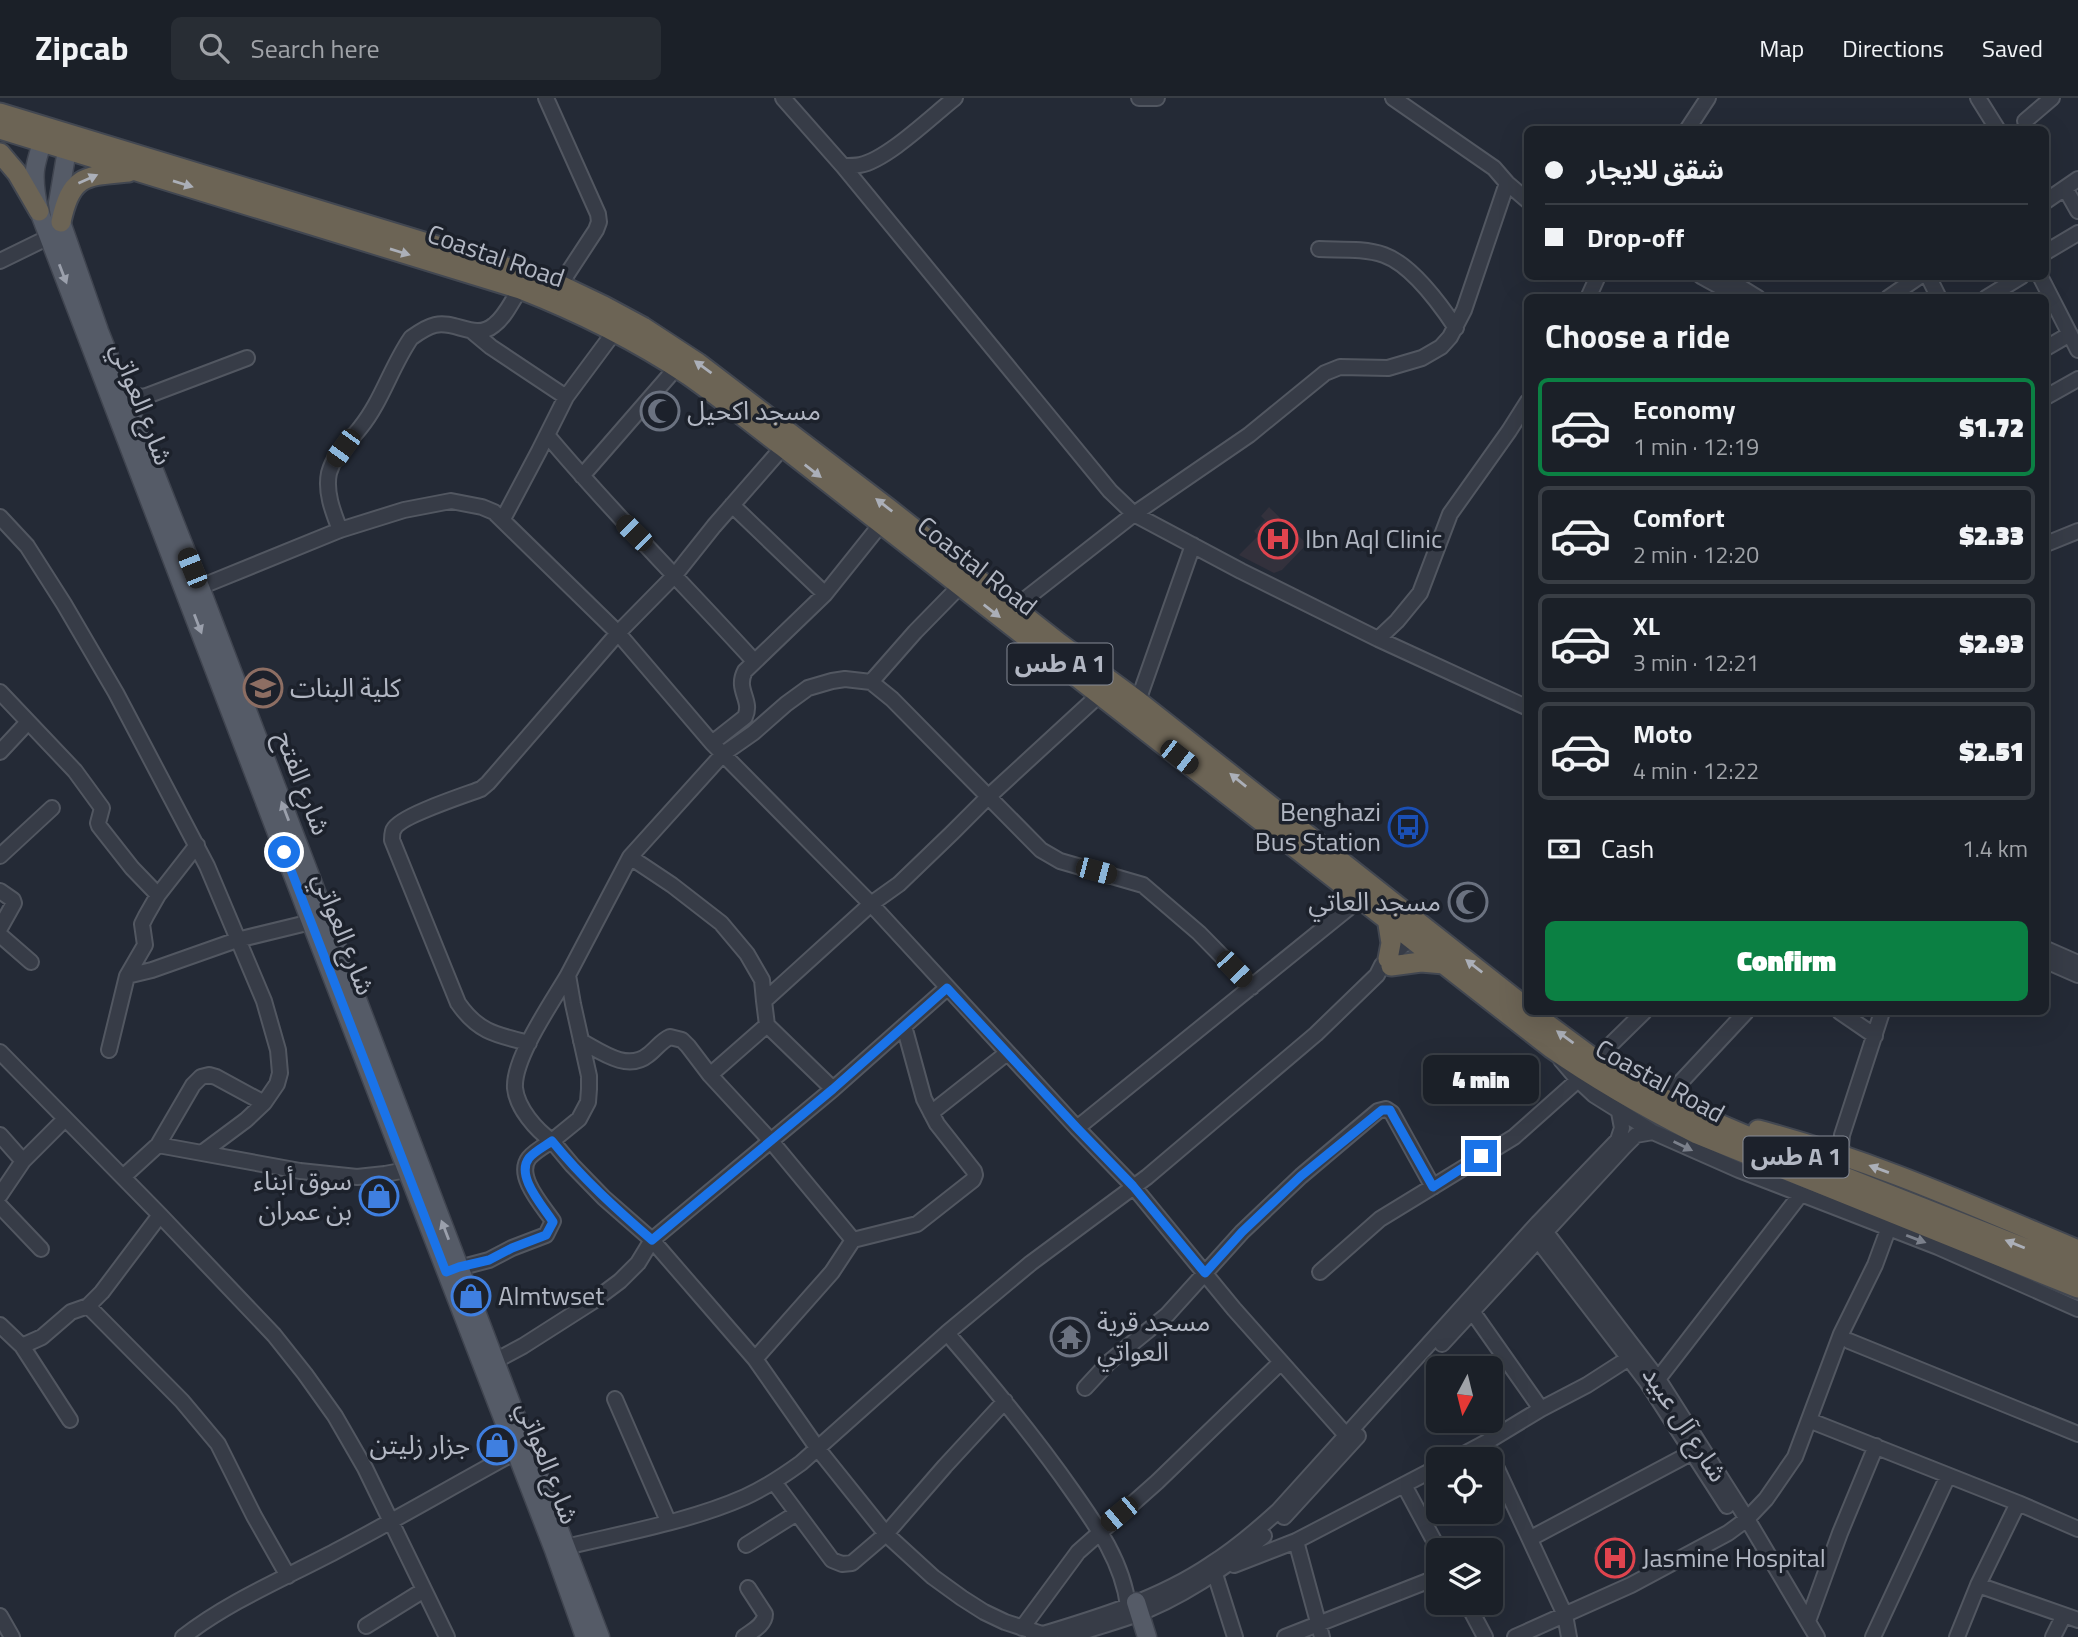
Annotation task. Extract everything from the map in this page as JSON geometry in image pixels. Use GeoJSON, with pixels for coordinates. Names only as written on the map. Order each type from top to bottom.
{"type":"FeatureCollection","features":[{"type":"Feature","properties":{"kind":"highway","name":"Coastal Road"},"geometry":{"type":"LineString","coordinates":[[1,115],[45,135],[506,267],[560,285],[643,327],[698,363],[888,508],[1524,1005]]}},
{"type":"Feature","properties":{"kind":"highway","name":"Coastal Road"},"geometry":{"type":"LineString","coordinates":[[69,142],[141,171],[520,289],[591,318],[615,331],[677,368],[783,447],[1551,1048],[1593,1078],[1696,1135],[2078,1288]]}},
{"type":"Feature","properties":{"kind":"highway"},"geometry":{"type":"LineString","coordinates":[[0,153],[17,173],[39,211]]}},
{"type":"Feature","properties":{"kind":"highway"},"geometry":{"type":"LineString","coordinates":[[55,229],[70,194],[84,179],[94,175],[141,171]]}},
{"type":"Feature","properties":{"kind":"highway"},"geometry":{"type":"LineString","coordinates":[[1387,918],[1391,943],[1385,967],[1421,962],[1444,964]]}},
{"type":"Feature","properties":{"kind":"highway","name":"Coastal Road"},"geometry":{"type":"LineString","coordinates":[[1536,1015],[1595,1060],[1698,1115],[1827,1170],[2078,1269]]}},
{"type":"Feature","properties":{"kind":"highway"},"geometry":{"type":"LineString","coordinates":[[1698,1115],[1778,1135],[1844,1156],[1908,1179],[2078,1250]]}},
{"type":"Feature","properties":{"kind":"highway"},"geometry":{"type":"LineString","coordinates":[[1974,1247],[2078,1303]]}},
{"type":"Feature","properties":{"kind":"main road","name":"شارع العواتي"},"geometry":{"type":"LineString","coordinates":[[45,135],[34,169],[34,189],[39,211],[55,229],[265,780],[311,922],[406,1170],[453,1269],[522,1449],[585,1637]]}},
{"type":"Feature","properties":{"kind":"main road"},"geometry":{"type":"LineString","coordinates":[[55,229],[69,142]]}},
{"type":"Feature","properties":{"kind":"main road","name":"شارع الفتح"},"geometry":{"type":"LineString","coordinates":[[55,229],[120,385],[153,489],[200,587],[265,780],[453,1269],[495,1361],[522,1449],[566,1547],[600,1637]]}},
{"type":"Feature","properties":{"kind":"main road"},"geometry":{"type":"LineString","coordinates":[[1132,1606],[1138,1637]]}},
{"type":"Feature","properties":{"kind":"main road"},"geometry":{"type":"LineString","coordinates":[[1132,1606],[1147,1637]]}},
{"type":"Feature","properties":{"kind":"street"},"geometry":{"type":"LineString","coordinates":[[546,98],[598,214],[599,222],[560,285]]}},
{"type":"Feature","properties":{"kind":"street"},"geometry":{"type":"LineString","coordinates":[[783,98],[843,166],[1110,491],[1134,514],[1378,639],[1524,706]]}},
{"type":"Feature","properties":{"kind":"street"},"geometry":{"type":"LineString","coordinates":[[843,166],[861,165],[874,160],[955,98]]}},
{"type":"Feature","properties":{"kind":"street"},"geometry":{"type":"LineString","coordinates":[[1139,98],[1157,98]]}},
{"type":"Feature","properties":{"kind":"street"},"geometry":{"type":"LineString","coordinates":[[1393,98],[1485,161],[1524,198]]}},
{"type":"Feature","properties":{"kind":"street"},"geometry":{"type":"LineString","coordinates":[[1690,126],[1708,98]]}},
{"type":"Feature","properties":{"kind":"street"},"geometry":{"type":"LineString","coordinates":[[1978,98],[1996,126]]}},
{"type":"Feature","properties":{"kind":"street"},"geometry":{"type":"LineString","coordinates":[[2025,121],[2052,98]]}},
{"type":"Feature","properties":{"kind":"street"},"geometry":{"type":"LineString","coordinates":[[2049,199],[2078,179]]}},
{"type":"Feature","properties":{"kind":"street"},"geometry":{"type":"LineString","coordinates":[[1014,608],[1134,514],[1249,435],[1325,373],[1340,367],[1388,368],[1422,358],[1441,347],[1456,328],[1464,310],[1507,183]]}},
{"type":"Feature","properties":{"kind":"street"},"geometry":{"type":"LineString","coordinates":[[2065,188],[2078,211]]}},
{"type":"Feature","properties":{"kind":"street"},"geometry":{"type":"LineString","coordinates":[[0,261],[55,229]]}},
{"type":"Feature","properties":{"kind":"street"},"geometry":{"type":"LineString","coordinates":[[2049,250],[2078,233]]}},
{"type":"Feature","properties":{"kind":"street"},"geometry":{"type":"LineString","coordinates":[[1319,249],[1363,251],[1394,259],[1439,304],[1456,328]]}},
{"type":"Feature","properties":{"kind":"street"},"geometry":{"type":"LineString","coordinates":[[1708,280],[1734,294]]}},
{"type":"Feature","properties":{"kind":"street"},"geometry":{"type":"LineString","coordinates":[[1728,280],[1751,294]]}},
{"type":"Feature","properties":{"kind":"street"},"geometry":{"type":"LineString","coordinates":[[1894,294],[1914,280]]}},
{"type":"Feature","properties":{"kind":"street"},"geometry":{"type":"LineString","coordinates":[[1993,294],[2015,280]]}},
{"type":"Feature","properties":{"kind":"street"},"geometry":{"type":"LineString","coordinates":[[2042,280],[2075,341],[2049,347]]}},
{"type":"Feature","properties":{"kind":"street"},"geometry":{"type":"LineString","coordinates":[[341,530],[328,491],[328,475],[332,463],[370,415],[411,338],[435,324],[482,332],[493,326],[520,289]]}},
{"type":"Feature","properties":{"kind":"street"},"geometry":{"type":"LineString","coordinates":[[503,519],[565,397],[615,331]]}},
{"type":"Feature","properties":{"kind":"street"},"geometry":{"type":"LineString","coordinates":[[473,332],[565,397]]}},
{"type":"Feature","properties":{"kind":"street"},"geometry":{"type":"LineString","coordinates":[[120,385],[126,386],[134,395],[144,397],[247,358]]}},
{"type":"Feature","properties":{"kind":"street"},"geometry":{"type":"LineString","coordinates":[[582,476],[677,368]]}},
{"type":"Feature","properties":{"kind":"street"},"geometry":{"type":"LineString","coordinates":[[2049,395],[2078,379]]}},
{"type":"Feature","properties":{"kind":"street"},"geometry":{"type":"LineString","coordinates":[[1378,639],[1420,593],[1450,514],[1524,407]]}},
{"type":"Feature","properties":{"kind":"street"},"geometry":{"type":"LineString","coordinates":[[547,435],[623,522],[754,661]]}},
{"type":"Feature","properties":{"kind":"street"},"geometry":{"type":"LineString","coordinates":[[529,1043],[500,1036],[480,1027],[468,1018],[458,1003],[392,840],[393,830],[409,818],[481,789],[488,783],[618,633],[675,575],[783,447]]}},
{"type":"Feature","properties":{"kind":"street"},"geometry":{"type":"LineString","coordinates":[[200,587],[341,530],[404,510],[451,501],[494,512],[618,633],[712,743],[871,904],[1133,1186],[1280,1363],[1346,1435]]}},
{"type":"Feature","properties":{"kind":"street"},"geometry":{"type":"LineString","coordinates":[[732,505],[825,594]]}},
{"type":"Feature","properties":{"kind":"street"},"geometry":{"type":"LineString","coordinates":[[0,517],[27,546],[116,693],[197,845],[264,1001],[278,1050],[280,1073],[277,1084],[264,1103],[246,1120],[203,1152]]}},
{"type":"Feature","properties":{"kind":"street"},"geometry":{"type":"LineString","coordinates":[[712,743],[748,713],[749,708],[740,685],[745,671],[825,594],[881,524]]}},
{"type":"Feature","properties":{"kind":"street"},"geometry":{"type":"LineString","coordinates":[[2049,543],[2078,531]]}},
{"type":"Feature","properties":{"kind":"street"},"geometry":{"type":"LineString","coordinates":[[2049,553],[2078,541]]}},
{"type":"Feature","properties":{"kind":"street"},"geometry":{"type":"LineString","coordinates":[[1138,701],[1193,545]]}},
{"type":"Feature","properties":{"kind":"street"},"geometry":{"type":"LineString","coordinates":[[871,682],[960,586]]}},
{"type":"Feature","properties":{"kind":"street"},"geometry":{"type":"LineString","coordinates":[[1252,987],[1199,933],[1143,885],[1060,861],[1041,850],[904,711],[871,682],[845,679],[808,688],[723,754],[630,857],[529,1043],[519,1067],[515,1088],[525,1112],[546,1137],[604,1198],[652,1240],[755,1359],[818,1448],[886,1534],[933,1577],[962,1598],[984,1612],[1032,1633],[1132,1606],[1261,1556],[1296,1541],[1426,1473]]}},
{"type":"Feature","properties":{"kind":"street"},"geometry":{"type":"LineString","coordinates":[[0,692],[75,771],[102,808],[98,823],[103,833],[132,869],[158,895]]}},
{"type":"Feature","properties":{"kind":"street"},"geometry":{"type":"LineString","coordinates":[[764,1001],[871,904],[899,884],[988,797],[1099,695]]}},
{"type":"Feature","properties":{"kind":"street"},"geometry":{"type":"LineString","coordinates":[[0,752],[28,722]]}},
{"type":"Feature","properties":{"kind":"street"},"geometry":{"type":"LineString","coordinates":[[2,849],[52,808]]}},
{"type":"Feature","properties":{"kind":"street"},"geometry":{"type":"LineString","coordinates":[[109,1051],[127,976],[143,952],[145,939],[142,924],[158,895],[197,845]]}},
{"type":"Feature","properties":{"kind":"street"},"geometry":{"type":"LineString","coordinates":[[630,857],[721,923],[747,954],[762,980],[767,1025],[833,1089]]}},
{"type":"Feature","properties":{"kind":"street"},"geometry":{"type":"LineString","coordinates":[[0,891],[14,903],[0,928]]}},
{"type":"Feature","properties":{"kind":"street"},"geometry":{"type":"LineString","coordinates":[[1077,1128],[1361,898]]}},
{"type":"Feature","properties":{"kind":"street"},"geometry":{"type":"LineString","coordinates":[[127,976],[237,940],[311,922]]}},
{"type":"Feature","properties":{"kind":"street"},"geometry":{"type":"LineString","coordinates":[[0,935],[31,962]]}},
{"type":"Feature","properties":{"kind":"street"},"geometry":{"type":"LineString","coordinates":[[566,1547],[697,1514],[744,1497],[801,1464],[947,1333],[1031,1263],[1156,1169],[1316,1034],[1415,941]]}},
{"type":"Feature","properties":{"kind":"street"},"geometry":{"type":"LineString","coordinates":[[2049,950],[2078,963]]}},
{"type":"Feature","properties":{"kind":"street"},"geometry":{"type":"LineString","coordinates":[[2049,962],[2078,975]]}},
{"type":"Feature","properties":{"kind":"street"},"geometry":{"type":"LineString","coordinates":[[453,1269],[489,1260],[546,1235],[553,1222],[525,1178],[524,1170],[531,1155],[579,1119],[588,1102],[589,1076],[568,975]]}},
{"type":"Feature","properties":{"kind":"street"},"geometry":{"type":"LineString","coordinates":[[495,1361],[592,1302],[620,1281],[638,1263],[652,1240],[833,1089],[947,988]]}},
{"type":"Feature","properties":{"kind":"street"},"geometry":{"type":"LineString","coordinates":[[1595,1060],[1641,1015]]}},
{"type":"Feature","properties":{"kind":"street"},"geometry":{"type":"LineString","coordinates":[[1665,1099],[1742,1015]]}},
{"type":"Feature","properties":{"kind":"street"},"geometry":{"type":"LineString","coordinates":[[1844,1015],[1875,1036]]}},
{"type":"Feature","properties":{"kind":"street"},"geometry":{"type":"LineString","coordinates":[[1844,1156],[1842,1135],[1881,1015]]}},
{"type":"Feature","properties":{"kind":"street"},"geometry":{"type":"LineString","coordinates":[[710,1075],[767,1025]]}},
{"type":"Feature","properties":{"kind":"street"},"geometry":{"type":"LineString","coordinates":[[755,1359],[832,1272],[853,1240],[918,1224],[973,1180],[974,1171],[950,1141],[924,1099],[904,1026]]}},
{"type":"Feature","properties":{"kind":"street"},"geometry":{"type":"LineString","coordinates":[[581,1041],[611,1057],[625,1061],[647,1056],[665,1039],[675,1037],[688,1046],[853,1240]]}},
{"type":"Feature","properties":{"kind":"street"},"geometry":{"type":"LineString","coordinates":[[1551,1048],[1578,1080],[1599,1099],[1653,1132],[1696,1153],[1938,1247],[2078,1309]]}},
{"type":"Feature","properties":{"kind":"street"},"geometry":{"type":"LineString","coordinates":[[0,1052],[274,1335],[305,1374],[335,1416],[365,1468],[447,1637]]}},
{"type":"Feature","properties":{"kind":"street"},"geometry":{"type":"LineString","coordinates":[[931,1113],[1007,1053]]}},
{"type":"Feature","properties":{"kind":"street"},"geometry":{"type":"LineString","coordinates":[[123,1177],[159,1145],[187,1094],[201,1077],[216,1077],[264,1103]]}},
{"type":"Feature","properties":{"kind":"street"},"geometry":{"type":"LineString","coordinates":[[1320,1272],[1380,1219],[1514,1137],[1578,1080]]}},
{"type":"Feature","properties":{"kind":"street"},"geometry":{"type":"LineString","coordinates":[[1085,1388],[1109,1362],[1167,1315],[1242,1232],[1301,1176],[1382,1110],[1390,1110],[1433,1187]]}},
{"type":"Feature","properties":{"kind":"street"},"geometry":{"type":"LineString","coordinates":[[1219,1571],[1249,1549],[1288,1514],[1472,1311],[1618,1140],[1622,1128],[1619,1112]]}},
{"type":"Feature","properties":{"kind":"street"},"geometry":{"type":"LineString","coordinates":[[0,1195],[23,1161],[65,1119]]}},
{"type":"Feature","properties":{"kind":"street"},"geometry":{"type":"LineString","coordinates":[[1065,1637],[1210,1565],[1257,1530],[1278,1511],[1538,1232],[1630,1141],[1640,1133],[1653,1132]]}},
{"type":"Feature","properties":{"kind":"street"},"geometry":{"type":"LineString","coordinates":[[0,1135],[23,1161]]}},
{"type":"Feature","properties":{"kind":"street"},"geometry":{"type":"LineString","coordinates":[[159,1145],[300,1171],[357,1177],[406,1170]]}},
{"type":"Feature","properties":{"kind":"street"},"geometry":{"type":"LineString","coordinates":[[1658,1379],[1801,1194]]}},
{"type":"Feature","properties":{"kind":"street"},"geometry":{"type":"LineString","coordinates":[[0,1206],[41,1249]]}},
{"type":"Feature","properties":{"kind":"street"},"geometry":{"type":"LineString","coordinates":[[22,1346],[36,1341],[52,1330],[71,1312],[88,1306],[111,1282],[160,1215]]}},
{"type":"Feature","properties":{"kind":"street"},"geometry":{"type":"LineString","coordinates":[[1515,1637],[1631,1585],[1741,1527],[1768,1509],[1786,1488],[1800,1463],[1891,1228]]}},
{"type":"Feature","properties":{"kind":"street"},"geometry":{"type":"LineString","coordinates":[[1741,1527],[1766,1499],[1795,1457],[1841,1334],[1891,1228]]}},
{"type":"Feature","properties":{"kind":"street","name":"شارع آل عبيد"},"geometry":{"type":"LineString","coordinates":[[1538,1232],[1647,1382],[1691,1453],[1817,1637]]}},
{"type":"Feature","properties":{"kind":"street","name":"شارع آل عبيد"},"geometry":{"type":"LineString","coordinates":[[1538,1232],[1658,1379],[1805,1637]]}},
{"type":"Feature","properties":{"kind":"street"},"geometry":{"type":"LineString","coordinates":[[88,1306],[181,1401],[218,1444],[254,1516],[289,1576]]}},
{"type":"Feature","properties":{"kind":"street"},"geometry":{"type":"LineString","coordinates":[[1472,1311],[1541,1409]]}},
{"type":"Feature","properties":{"kind":"street"},"geometry":{"type":"LineString","coordinates":[[0,1325],[22,1346],[70,1420]]}},
{"type":"Feature","properties":{"kind":"street"},"geometry":{"type":"LineString","coordinates":[[947,1333],[1050,1458],[1100,1530],[1132,1606]]}},
{"type":"Feature","properties":{"kind":"street"},"geometry":{"type":"LineString","coordinates":[[1849,1341],[2078,1434]]}},
{"type":"Feature","properties":{"kind":"street"},"geometry":{"type":"LineString","coordinates":[[1477,1447],[1629,1358]]}},
{"type":"Feature","properties":{"kind":"street"},"geometry":{"type":"LineString","coordinates":[[1032,1633],[1068,1563],[1100,1530],[1157,1482],[1280,1363]]}},
{"type":"Feature","properties":{"kind":"street"},"geometry":{"type":"LineString","coordinates":[[615,1399],[668,1521]]}},
{"type":"Feature","properties":{"kind":"street"},"geometry":{"type":"LineString","coordinates":[[774,1482],[832,1560],[842,1564],[852,1563],[886,1534],[1005,1401]]}},
{"type":"Feature","properties":{"kind":"street"},"geometry":{"type":"LineString","coordinates":[[1816,1423],[2078,1529]]}},
{"type":"Feature","properties":{"kind":"street"},"geometry":{"type":"LineString","coordinates":[[1485,1443],[1565,1615],[1569,1637]]}},
{"type":"Feature","properties":{"kind":"street"},"geometry":{"type":"LineString","coordinates":[[1808,1621],[1876,1446]]}},
{"type":"Feature","properties":{"kind":"street"},"geometry":{"type":"LineString","coordinates":[[183,1637],[226,1608],[391,1522],[522,1449]]}},
{"type":"Feature","properties":{"kind":"street"},"geometry":{"type":"LineString","coordinates":[[1531,1538],[1691,1453]]}},
{"type":"Feature","properties":{"kind":"street"},"geometry":{"type":"LineString","coordinates":[[1873,1637],[1948,1476]]}},
{"type":"Feature","properties":{"kind":"street"},"geometry":{"type":"LineString","coordinates":[[1404,1485],[1433,1538]]}},
{"type":"Feature","properties":{"kind":"street"},"geometry":{"type":"LineString","coordinates":[[1957,1637],[1978,1585],[2018,1503]]}},
{"type":"Feature","properties":{"kind":"street"},"geometry":{"type":"LineString","coordinates":[[746,1545],[797,1513]]}},
{"type":"Feature","properties":{"kind":"street"},"geometry":{"type":"LineString","coordinates":[[1296,1541],[1320,1630]]}},
{"type":"Feature","properties":{"kind":"street"},"geometry":{"type":"LineString","coordinates":[[1219,1571],[1235,1637]]}},
{"type":"Feature","properties":{"kind":"street"},"geometry":{"type":"LineString","coordinates":[[1285,1637],[1320,1630],[1426,1582]]}},
{"type":"Feature","properties":{"kind":"street"},"geometry":{"type":"LineString","coordinates":[[1978,1585],[2071,1618],[2053,1637]]}},
{"type":"Feature","properties":{"kind":"street"},"geometry":{"type":"LineString","coordinates":[[744,1637],[766,1618],[748,1588]]}},
{"type":"Feature","properties":{"kind":"street"},"geometry":{"type":"LineString","coordinates":[[366,1626],[424,1590]]}},
{"type":"Feature","properties":{"kind":"street"},"geometry":{"type":"LineString","coordinates":[[1473,1615],[1485,1637]]}},
{"type":"Feature","properties":{"kind":"street"},"geometry":{"type":"LineString","coordinates":[[0,1616],[12,1637]]}},
{"type":"Feature","properties":{"kind":"shaded area","name":"Ibn Aql Clinic"},"geometry":{"type":"Polygon","coordinates":[[[1269,507],[1307,544],[1282,570],[1274,573],[1239,555],[1258,536],[1254,531],[1265,520],[1261,516],[1269,507]]]}},
{"type":"Feature","properties":{"kind":"shaded area","name":"Jasmine Hospital"},"geometry":{"type":"Polygon","coordinates":[[[1615,1535],[1635,1567],[1614,1580],[1594,1548],[1615,1535]]]}},
{"type":"Feature","properties":{"kind":"place","name":"مسجد اكحيل"},"geometry":{"type":"Point","coordinates":[660,411]}},
{"type":"Feature","properties":{"kind":"place","name":"Ibn Aql Clinic"},"geometry":{"type":"Point","coordinates":[1278,539]}},
{"type":"Feature","properties":{"kind":"place","name":"كلية البنات"},"geometry":{"type":"Point","coordinates":[263,688]}},
{"type":"Feature","properties":{"kind":"place","name":"Benghazi Bus Station"},"geometry":{"type":"Point","coordinates":[1408,827]}},
{"type":"Feature","properties":{"kind":"place","name":"مسجد العاتي"},"geometry":{"type":"Point","coordinates":[1468,902]}},
{"type":"Feature","properties":{"kind":"place","name":"سوق أبناء بن عمران"},"geometry":{"type":"Point","coordinates":[379,1196]}},
{"type":"Feature","properties":{"kind":"place","name":"Almtwset"},"geometry":{"type":"Point","coordinates":[471,1296]}},
{"type":"Feature","properties":{"kind":"place","name":"مسجد قرية العواتي"},"geometry":{"type":"Point","coordinates":[1070,1337]}},
{"type":"Feature","properties":{"kind":"place","name":"جزار زليتن"},"geometry":{"type":"Point","coordinates":[497,1445]}},
{"type":"Feature","properties":{"kind":"place","name":"Jasmine Hospital"},"geometry":{"type":"Point","coordinates":[1615,1558]}},
{"type":"Feature","properties":{"kind":"route"},"geometry":{"type":"LineString","coordinates":[[284,852],[446,1272],[489,1260],[546,1235],[553,1222],[525,1178],[524,1170],[531,1155],[552,1141],[604,1198],[652,1240],[833,1089],[947,988],[1133,1186],[1205,1273],[1242,1232],[1301,1176],[1378,1111],[1390,1110],[1433,1187],[1481,1156]]}}]}
